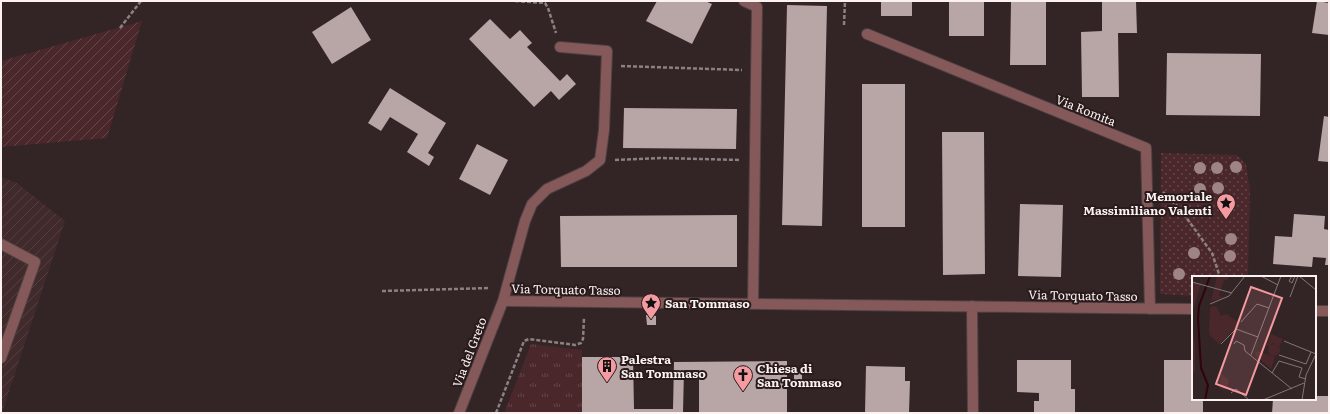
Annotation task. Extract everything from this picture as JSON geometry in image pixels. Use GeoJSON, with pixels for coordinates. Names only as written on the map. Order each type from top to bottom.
{"type":"FeatureCollection","features":[{"type":"Feature","properties":{"kind":"street"},"geometry":{"type":"LineString","coordinates":[[744,1],[757,7],[753,304]]}},
{"type":"Feature","properties":{"kind":"street","name":"Via Romita"},"geometry":{"type":"LineString","coordinates":[[867,34],[1146,148],[1150,309]]}},
{"type":"Feature","properties":{"kind":"street","name":"Via Torquato Tasso"},"geometry":{"type":"LineString","coordinates":[[560,47],[607,51],[604,130],[600,160],[586,171],[547,189],[532,204],[525,221],[503,301],[1192,309]]}},
{"type":"Feature","properties":{"kind":"street"},"geometry":{"type":"LineString","coordinates":[[1,244],[35,262],[1,358]]}},
{"type":"Feature","properties":{"kind":"street","name":"Via del Greto"},"geometry":{"type":"LineString","coordinates":[[459,413],[503,301]]}},
{"type":"Feature","properties":{"kind":"street"},"geometry":{"type":"LineString","coordinates":[[972,306],[973,413]]}},
{"type":"Feature","properties":{"kind":"street"},"geometry":{"type":"LineString","coordinates":[[1316,311],[1329,311]]}},
{"type":"Feature","properties":{"kind":"path"},"geometry":{"type":"LineString","coordinates":[[120,28],[141,1]]}},
{"type":"Feature","properties":{"kind":"path"},"geometry":{"type":"LineString","coordinates":[[515,1],[545,3],[548,8],[560,47]]}},
{"type":"Feature","properties":{"kind":"path"},"geometry":{"type":"LineString","coordinates":[[844,25],[845,1]]}},
{"type":"Feature","properties":{"kind":"path"},"geometry":{"type":"LineString","coordinates":[[606,65],[756,71]]}},
{"type":"Feature","properties":{"kind":"path"},"geometry":{"type":"LineString","coordinates":[[620,160],[660,158],[755,160]]}},
{"type":"Feature","properties":{"kind":"path"},"geometry":{"type":"LineString","coordinates":[[1146,176],[1180,208],[1212,253],[1220,276]]}},
{"type":"Feature","properties":{"kind":"path"},"geometry":{"type":"LineString","coordinates":[[382,291],[507,287]]}},
{"type":"Feature","properties":{"kind":"path"},"geometry":{"type":"LineString","coordinates":[[496,413],[524,341],[529,339],[574,345],[581,343],[584,313]]}},
{"type":"Feature","properties":{"kind":"shaded area"},"geometry":{"type":"Polygon","coordinates":[[[1,177],[17,183],[65,221],[2,413],[1,413],[1,177]]]}},
{"type":"Feature","properties":{"kind":"green space"},"geometry":{"type":"Polygon","coordinates":[[[142,21],[107,138],[1,147],[1,61],[142,21]]]}},
{"type":"Feature","properties":{"kind":"green space"},"geometry":{"type":"Polygon","coordinates":[[[1161,153],[1237,155],[1246,164],[1250,190],[1248,276],[1192,276],[1192,296],[1160,294],[1161,153]]]}},
{"type":"Feature","properties":{"kind":"green space"},"geometry":{"type":"Polygon","coordinates":[[[531,344],[582,350],[582,413],[504,413],[531,344]]]}},
{"type":"Feature","properties":{"kind":"building"},"geometry":{"type":"Polygon","coordinates":[[[657,1],[705,1],[712,4],[692,44],[646,21],[657,1]]]}},
{"type":"Feature","properties":{"kind":"building"},"geometry":{"type":"Polygon","coordinates":[[[881,1],[912,1],[912,16],[881,16],[881,1]]]}},
{"type":"Feature","properties":{"kind":"building"},"geometry":{"type":"Polygon","coordinates":[[[949,1],[984,1],[984,36],[949,36],[949,1]]]}},
{"type":"Feature","properties":{"kind":"building"},"geometry":{"type":"Polygon","coordinates":[[[1011,1],[1046,1],[1046,65],[1010,65],[1011,1]]]}},
{"type":"Feature","properties":{"kind":"building"},"geometry":{"type":"Polygon","coordinates":[[[1102,1],[1136,1],[1137,33],[1118,33],[1119,97],[1082,97],[1081,32],[1102,31],[1102,1]]]}},
{"type":"Feature","properties":{"kind":"building"},"geometry":{"type":"Polygon","coordinates":[[[1317,1],[1329,3],[1329,35],[1312,33],[1317,1]]]}},
{"type":"Feature","properties":{"kind":"building"},"geometry":{"type":"Polygon","coordinates":[[[787,5],[827,6],[822,226],[782,225],[787,5]]]}},
{"type":"Feature","properties":{"kind":"building"},"geometry":{"type":"Polygon","coordinates":[[[351,7],[371,40],[332,64],[312,32],[351,7]]]}},
{"type":"Feature","properties":{"kind":"building"},"geometry":{"type":"Polygon","coordinates":[[[490,19],[510,39],[520,30],[532,43],[527,47],[560,81],[567,74],[576,84],[559,100],[551,91],[534,107],[469,39],[490,19]]]}},
{"type":"Feature","properties":{"kind":"building"},"geometry":{"type":"Polygon","coordinates":[[[1167,53],[1261,54],[1260,116],[1166,115],[1167,53]]]}},
{"type":"Feature","properties":{"kind":"building"},"geometry":{"type":"Polygon","coordinates":[[[862,84],[905,84],[905,227],[862,227],[862,84]]]}},
{"type":"Feature","properties":{"kind":"building"},"geometry":{"type":"Polygon","coordinates":[[[390,88],[446,123],[428,153],[434,157],[429,166],[407,152],[418,134],[390,117],[381,131],[368,123],[390,88]]]}},
{"type":"Feature","properties":{"kind":"building"},"geometry":{"type":"Polygon","coordinates":[[[624,108],[737,109],[736,149],[623,148],[624,108]]]}},
{"type":"Feature","properties":{"kind":"building"},"geometry":{"type":"Polygon","coordinates":[[[1324,116],[1329,117],[1329,162],[1318,161],[1324,116]]]}},
{"type":"Feature","properties":{"kind":"building"},"geometry":{"type":"Polygon","coordinates":[[[942,132],[984,132],[985,274],[943,275],[942,132]]]}},
{"type":"Feature","properties":{"kind":"building"},"geometry":{"type":"Polygon","coordinates":[[[477,144],[508,160],[490,195],[459,179],[477,144]]]}},
{"type":"Feature","properties":{"kind":"building"},"geometry":{"type":"Polygon","coordinates":[[[1020,204],[1063,205],[1061,277],[1018,276],[1020,204]]]}},
{"type":"Feature","properties":{"kind":"building"},"geometry":{"type":"Polygon","coordinates":[[[1294,214],[1325,216],[1324,229],[1329,230],[1329,265],[1325,265],[1326,258],[1313,257],[1312,267],[1273,264],[1275,236],[1292,237],[1294,214]]]}},
{"type":"Feature","properties":{"kind":"building"},"geometry":{"type":"Polygon","coordinates":[[[737,215],[737,267],[561,267],[560,216],[737,215]]]}},
{"type":"Feature","properties":{"kind":"building"},"geometry":{"type":"Polygon","coordinates":[[[646,315],[656,316],[656,325],[647,325],[646,315]]]}},
{"type":"Feature","properties":{"kind":"building"},"geometry":{"type":"Polygon","coordinates":[[[582,357],[633,357],[634,409],[673,409],[674,362],[787,361],[787,413],[699,413],[699,370],[684,370],[683,413],[582,413],[582,357]]]}},
{"type":"Feature","properties":{"kind":"building"},"geometry":{"type":"Polygon","coordinates":[[[1017,360],[1071,360],[1071,389],[1075,389],[1075,413],[1034,413],[1034,401],[1039,401],[1039,393],[1017,392],[1017,360]]]}},
{"type":"Feature","properties":{"kind":"building"},"geometry":{"type":"Polygon","coordinates":[[[1164,360],[1192,360],[1192,400],[1203,400],[1203,413],[1164,413],[1164,360]]]}},
{"type":"Feature","properties":{"kind":"building"},"geometry":{"type":"Polygon","coordinates":[[[866,366],[905,367],[905,381],[910,381],[909,413],[865,413],[866,366]]]}},
{"type":"Feature","properties":{"kind":"building"},"geometry":{"type":"Polygon","coordinates":[[[794,373],[802,373],[802,386],[794,386],[794,373]]]}},
{"type":"Feature","properties":{"kind":"building"},"geometry":{"type":"Polygon","coordinates":[[[1316,396],[1329,396],[1329,413],[1272,413],[1273,400],[1316,400],[1316,396]]]}},
{"type":"Feature","properties":{"kind":"place","name":"Memoriale Massimiliano Valenti"},"geometry":{"type":"Point","coordinates":[1226,220]}},
{"type":"Feature","properties":{"kind":"place","name":"San Tommaso"},"geometry":{"type":"Point","coordinates":[651,320]}},
{"type":"Feature","properties":{"kind":"place","name":"Palestra San Tommaso"},"geometry":{"type":"Point","coordinates":[607,383]}},
{"type":"Feature","properties":{"kind":"place","name":"Chiesa di San Tommaso"},"geometry":{"type":"Point","coordinates":[743,392]}}]}
